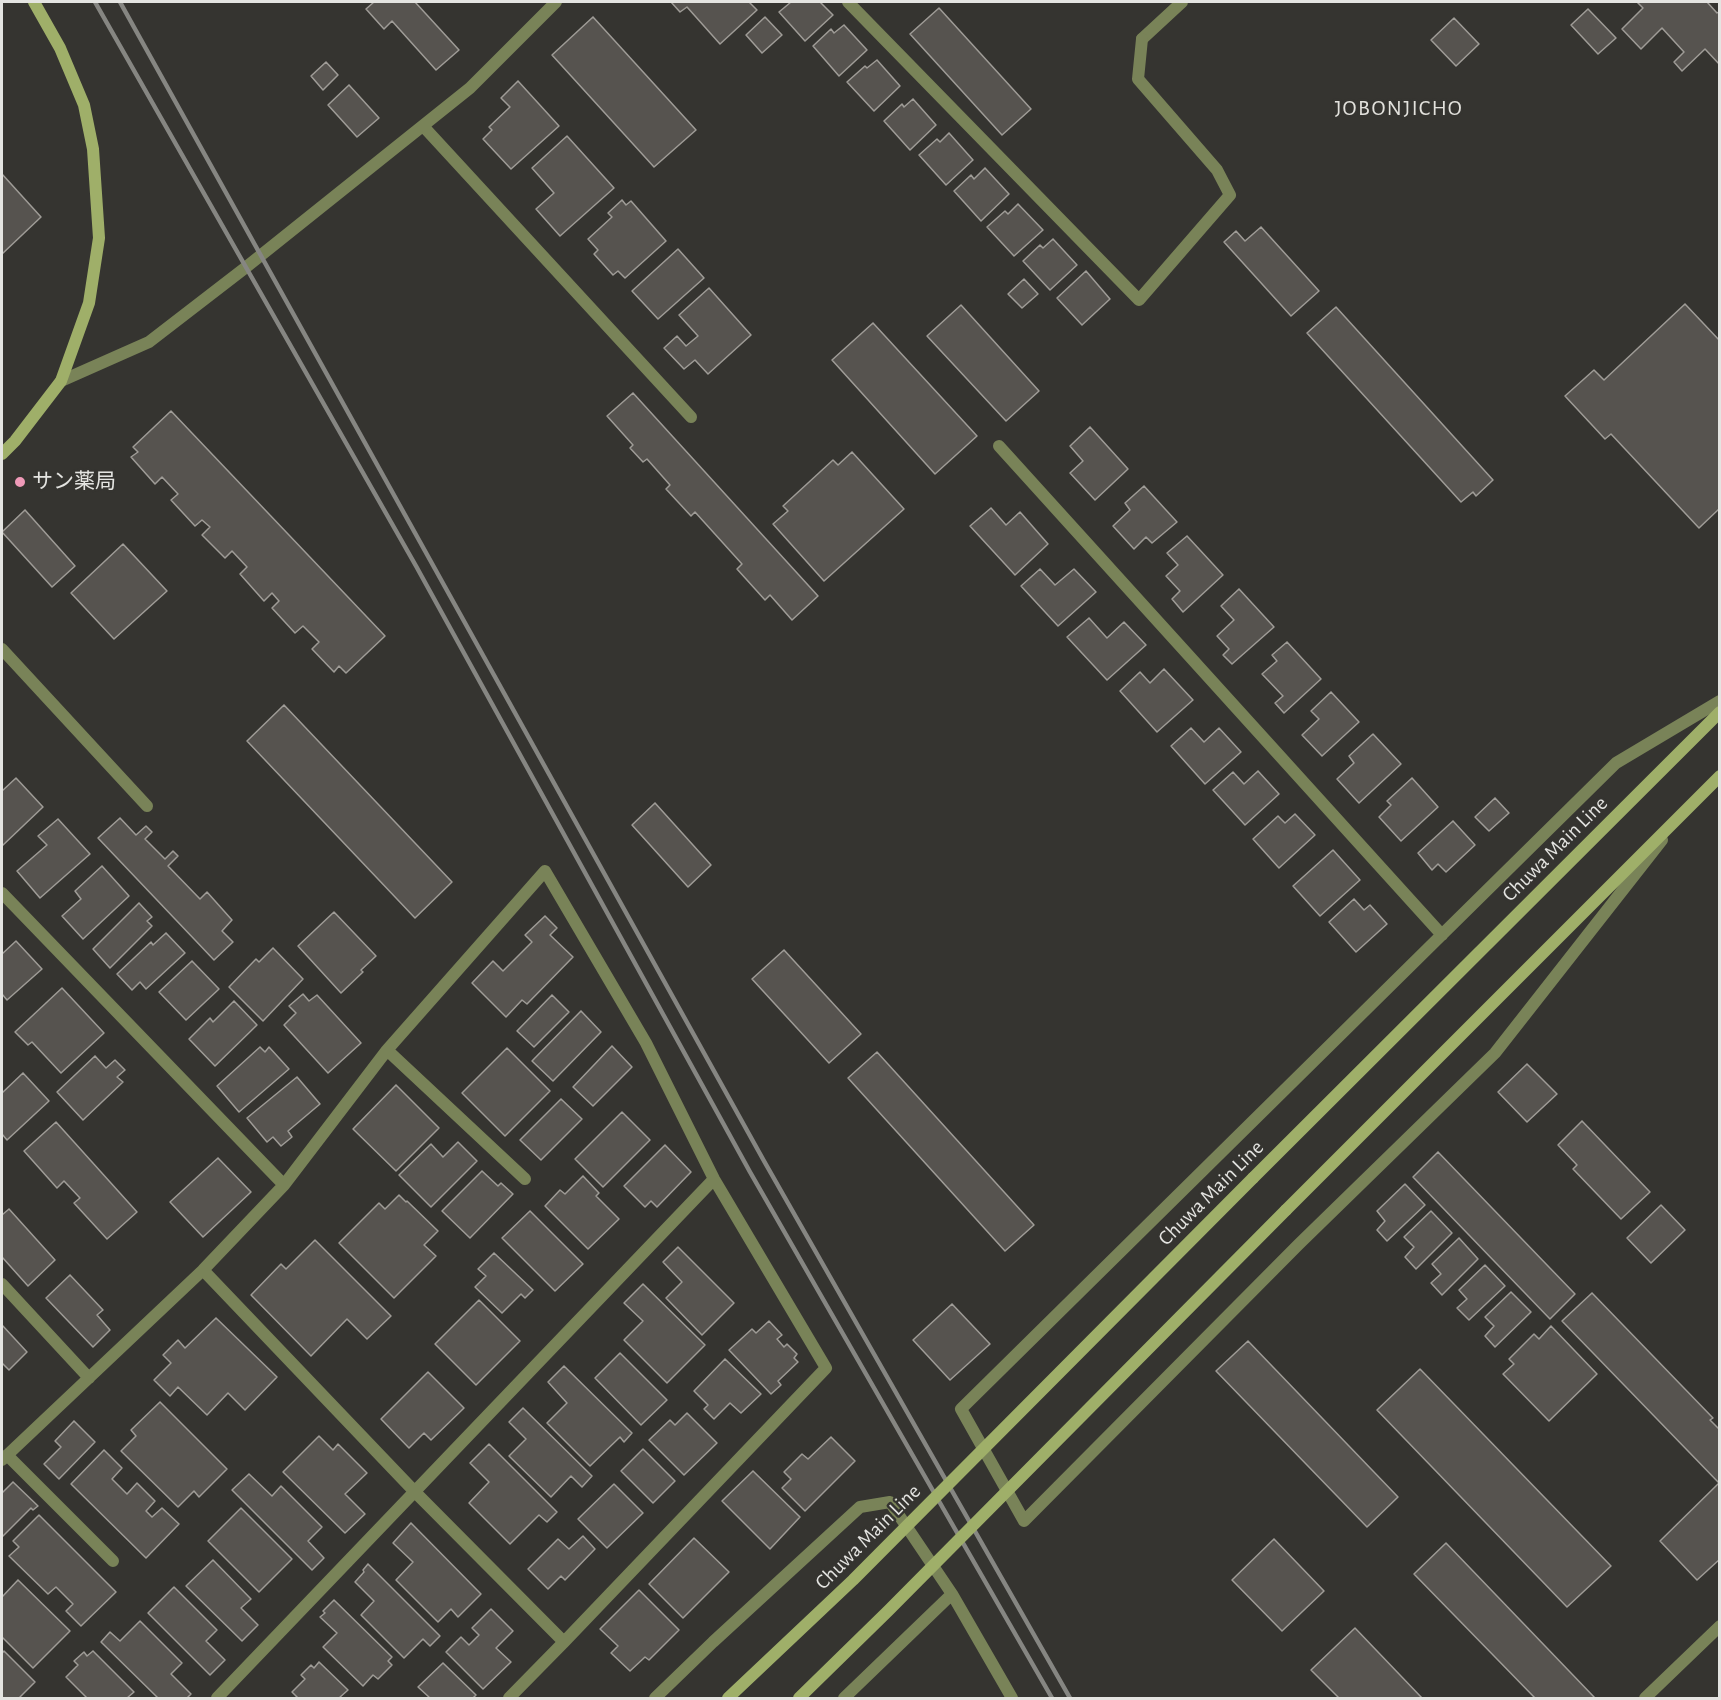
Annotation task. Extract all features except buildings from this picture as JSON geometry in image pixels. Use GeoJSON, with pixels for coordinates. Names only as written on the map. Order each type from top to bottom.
{"type":"FeatureCollection","features":[{"type":"Feature","properties":{"kind":"main road"},"geometry":{"type":"LineString","coordinates":[[2,454],[15,441],[61,381],[89,303],[99,238],[93,149],[84,105],[60,48],[34,2]]}},
{"type":"Feature","properties":{"kind":"main road","name":"Chuwa Main Line"},"geometry":{"type":"LineString","coordinates":[[728,1698],[853,1580],[1719,712]]}},
{"type":"Feature","properties":{"kind":"main road"},"geometry":{"type":"LineString","coordinates":[[799,1698],[1719,776]]}},
{"type":"Feature","properties":{"kind":"street"},"geometry":{"type":"LineString","coordinates":[[61,381],[149,342],[470,88],[556,2]]}},
{"type":"Feature","properties":{"kind":"street"},"geometry":{"type":"LineString","coordinates":[[848,2],[1139,300],[1230,195],[1217,170],[1137,79],[1142,39],[1182,2]]}},
{"type":"Feature","properties":{"kind":"street"},"geometry":{"type":"LineString","coordinates":[[423,126],[691,417]]}},
{"type":"Feature","properties":{"kind":"street"},"geometry":{"type":"LineString","coordinates":[[999,446],[1442,935]]}},
{"type":"Feature","properties":{"kind":"street"},"geometry":{"type":"LineString","coordinates":[[2,649],[147,806]]}},
{"type":"Feature","properties":{"kind":"street"},"geometry":{"type":"LineString","coordinates":[[1685,811],[1495,1053],[1299,1244],[1024,1521],[962,1409],[1616,763],[1719,700]]}},
{"type":"Feature","properties":{"kind":"street"},"geometry":{"type":"LineString","coordinates":[[113,1561],[4,1457],[203,1270],[284,1185],[387,1050],[545,871],[646,1043],[714,1179],[826,1368],[509,1698]]}},
{"type":"Feature","properties":{"kind":"street"},"geometry":{"type":"LineString","coordinates":[[2,893],[284,1185]]}},
{"type":"Feature","properties":{"kind":"street"},"geometry":{"type":"LineString","coordinates":[[387,1050],[525,1179]]}},
{"type":"Feature","properties":{"kind":"street"},"geometry":{"type":"LineString","coordinates":[[216,1698],[714,1179]]}},
{"type":"Feature","properties":{"kind":"street"},"geometry":{"type":"LineString","coordinates":[[203,1270],[415,1492],[564,1642]]}},
{"type":"Feature","properties":{"kind":"street"},"geometry":{"type":"LineString","coordinates":[[2,1284],[89,1377]]}},
{"type":"Feature","properties":{"kind":"street"},"geometry":{"type":"LineString","coordinates":[[655,1698],[860,1507],[890,1502],[952,1594],[1012,1698]]}},
{"type":"Feature","properties":{"kind":"street"},"geometry":{"type":"LineString","coordinates":[[844,1698],[952,1594]]}},
{"type":"Feature","properties":{"kind":"street"},"geometry":{"type":"LineString","coordinates":[[1645,1698],[1719,1626]]}},
{"type":"Feature","properties":{"kind":"railway"},"geometry":{"type":"LineString","coordinates":[[95,2],[416,566],[750,1172],[1052,1698]]}},
{"type":"Feature","properties":{"kind":"railway"},"geometry":{"type":"LineString","coordinates":[[120,2],[764,1161],[1070,1698]]}},
{"type":"Feature","properties":{"kind":"place","name":"サン薬局"},"geometry":{"type":"Point","coordinates":[20,482]}},
{"type":"Feature","properties":{"kind":"district","name":"JOBONJICHO"},"geometry":{"type":"Point","coordinates":[1399,108]}}]}
